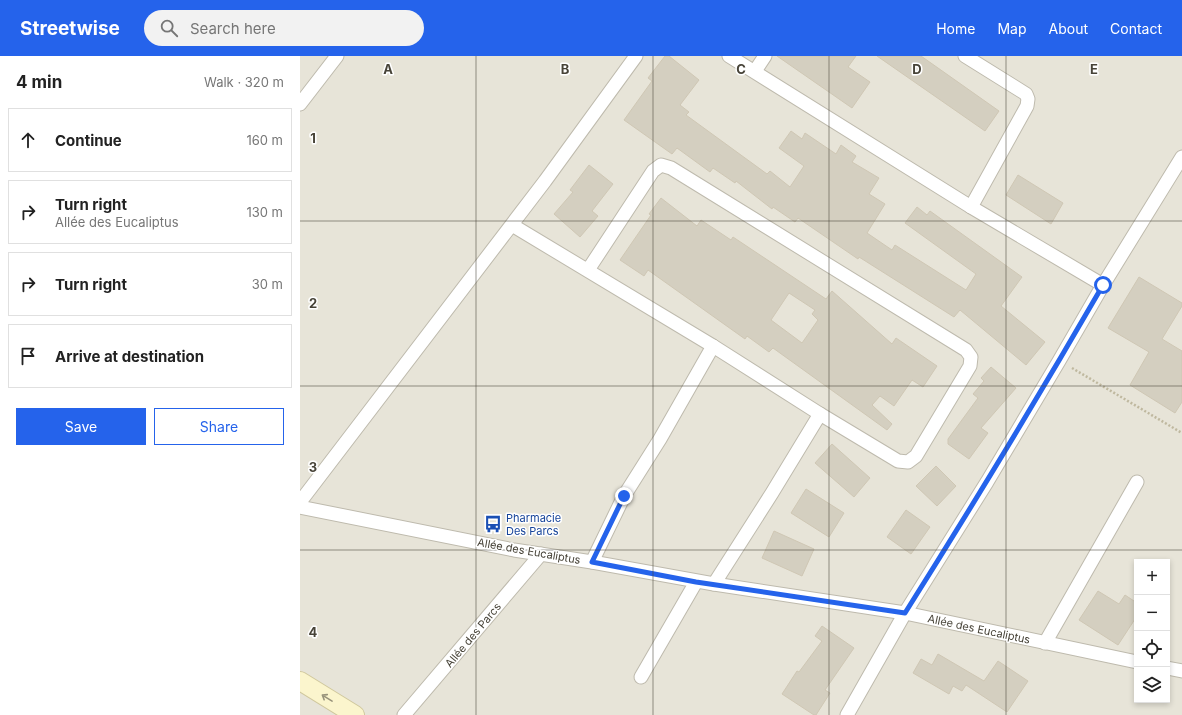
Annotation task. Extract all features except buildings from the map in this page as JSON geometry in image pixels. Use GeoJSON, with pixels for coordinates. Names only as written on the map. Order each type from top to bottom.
{"type":"FeatureCollection","features":[{"type":"Feature","properties":{"kind":"street"},"geometry":{"type":"LineString","coordinates":[[300,104],[336,56]]}},
{"type":"Feature","properties":{"kind":"street"},"geometry":{"type":"LineString","coordinates":[[300,502],[545,182],[636,56]]}},
{"type":"Feature","properties":{"kind":"street"},"geometry":{"type":"LineString","coordinates":[[729,56],[971,208],[1103,285]]}},
{"type":"Feature","properties":{"kind":"street"},"geometry":{"type":"LineString","coordinates":[[755,71],[765,56]]}},
{"type":"Feature","properties":{"kind":"street"},"geometry":{"type":"LineString","coordinates":[[965,56],[1026,94],[1028,99],[1027,106],[971,208]]}},
{"type":"Feature","properties":{"kind":"street"},"geometry":{"type":"LineString","coordinates":[[847,715],[905,613],[987,482],[1103,285],[1182,157]]}},
{"type":"Feature","properties":{"kind":"street"},"geometry":{"type":"LineString","coordinates":[[512,225],[713,346],[820,414],[898,461],[908,462],[916,456],[970,366],[971,357],[966,350],[678,172],[661,165],[653,171],[588,270]]}},
{"type":"Feature","properties":{"kind":"street"},"geometry":{"type":"LineString","coordinates":[[592,562],[624,496],[660,439],[713,346]]}},
{"type":"Feature","properties":{"kind":"street"},"geometry":{"type":"LineString","coordinates":[[714,584],[820,414]]}},
{"type":"Feature","properties":{"kind":"street"},"geometry":{"type":"LineString","coordinates":[[1046,642],[1136,482]]}},
{"type":"Feature","properties":{"kind":"street","name":"Allée des Eucaliptus"},"geometry":{"type":"LineString","coordinates":[[300,507],[514,550],[592,562],[696,582],[905,613],[1134,661]]}},
{"type":"Feature","properties":{"kind":"street","name":"Allée des Parcs"},"geometry":{"type":"LineString","coordinates":[[404,715],[541,554]]}},
{"type":"Feature","properties":{"kind":"street"},"geometry":{"type":"LineString","coordinates":[[641,677],[696,582]]}},
{"type":"Feature","properties":{"kind":"street"},"geometry":{"type":"LineString","coordinates":[[1170,669],[1182,671]]}},
{"type":"Feature","properties":{"kind":"street"},"geometry":{"type":"LineString","coordinates":[[300,681],[355,715]]}},
{"type":"Feature","properties":{"kind":"path"},"geometry":{"type":"LineString","coordinates":[[1059,361],[1182,433]]}},
{"type":"Feature","properties":{"kind":"shaded area"},"geometry":{"type":"Polygon","coordinates":[[[300,56],[1182,56],[1182,715],[300,715],[300,56]]]}},
{"type":"Feature","properties":{"kind":"place","name":"Pharmacie Des Parcs"},"geometry":{"type":"Point","coordinates":[493,524]}},
{"type":"Feature","properties":{"kind":"route"},"geometry":{"type":"LineString","coordinates":[[624,496],[592,562],[696,582],[905,613],[987,482],[1103,285]]}}]}
